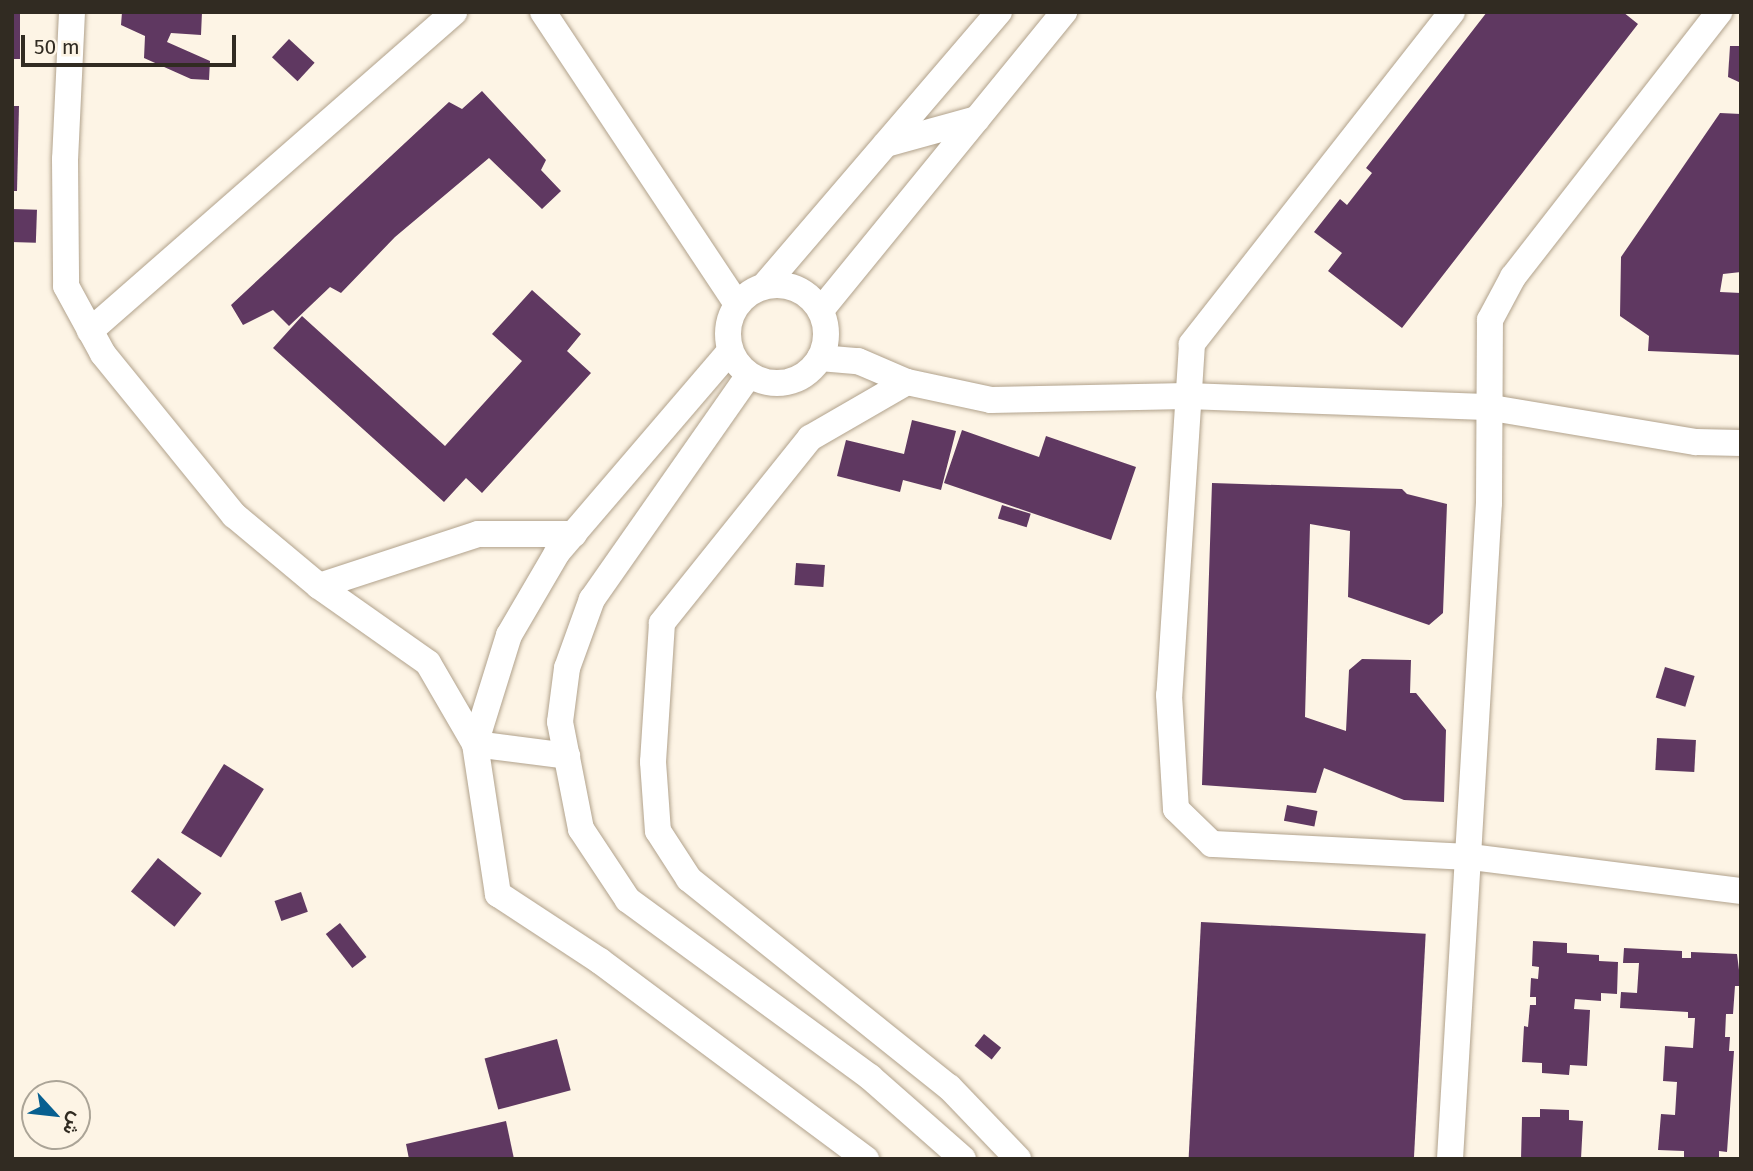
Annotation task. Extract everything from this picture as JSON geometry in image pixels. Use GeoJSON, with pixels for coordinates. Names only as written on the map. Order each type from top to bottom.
{"type":"FeatureCollection","features":[{"type":"Feature","properties":{"kind":"street"},"geometry":{"type":"LineString","coordinates":[[72,12],[65,159],[66,286],[103,354],[234,515],[319,586],[428,663],[475,744],[498,894],[600,961],[866,1159]]}},
{"type":"Feature","properties":{"kind":"street"},"geometry":{"type":"LineString","coordinates":[[90,331],[454,12]]}},
{"type":"Feature","properties":{"kind":"street"},"geometry":{"type":"LineString","coordinates":[[544,12],[737,304]]}},
{"type":"Feature","properties":{"kind":"street"},"geometry":{"type":"LineString","coordinates":[[764,286],[797,288],[821,310],[826,326],[821,358],[810,371],[780,384],[749,375],[730,351],[727,335],[737,304],[764,286],[999,12]]}},
{"type":"Feature","properties":{"kind":"street"},"geometry":{"type":"LineString","coordinates":[[821,310],[1064,12]]}},
{"type":"Feature","properties":{"kind":"street"},"geometry":{"type":"LineString","coordinates":[[1452,12],[1192,344],[1169,695],[1176,810],[1212,844],[1471,857],[1741,891]]}},
{"type":"Feature","properties":{"kind":"street"},"geometry":{"type":"LineString","coordinates":[[1450,1159],[1471,857],[1489,503],[1486,407],[1490,320],[1513,277],[1719,12]]}},
{"type":"Feature","properties":{"kind":"street"},"geometry":{"type":"LineString","coordinates":[[886,144],[977,119]]}},
{"type":"Feature","properties":{"kind":"street"},"geometry":{"type":"LineString","coordinates":[[475,744],[509,635],[574,534],[730,351]]}},
{"type":"Feature","properties":{"kind":"street"},"geometry":{"type":"LineString","coordinates":[[821,358],[858,361],[907,382],[991,400],[1187,396],[1486,407],[1696,442],[1741,443]]}},
{"type":"Feature","properties":{"kind":"street"},"geometry":{"type":"LineString","coordinates":[[749,375],[592,599],[567,668],[560,722],[581,829],[628,900],[870,1077],[963,1159]]}},
{"type":"Feature","properties":{"kind":"street"},"geometry":{"type":"LineString","coordinates":[[907,382],[810,438],[662,623],[653,762],[658,831],[688,879],[950,1087],[1018,1159]]}},
{"type":"Feature","properties":{"kind":"street"},"geometry":{"type":"LineString","coordinates":[[319,586],[478,534],[574,534]]}},
{"type":"Feature","properties":{"kind":"street"},"geometry":{"type":"LineString","coordinates":[[475,744],[567,756]]}},
{"type":"Feature","properties":{"kind":"building"},"geometry":{"type":"Polygon","coordinates":[[[12,12],[20,12],[20,59],[12,59],[12,12]]]}},
{"type":"Feature","properties":{"kind":"building"},"geometry":{"type":"Polygon","coordinates":[[[122,12],[202,12],[201,35],[171,33],[167,42],[210,61],[209,80],[191,79],[144,58],[145,36],[121,25],[122,12]]]}},
{"type":"Feature","properties":{"kind":"building"},"geometry":{"type":"Polygon","coordinates":[[[1487,12],[1623,12],[1638,24],[1402,328],[1328,271],[1342,253],[1314,232],[1340,199],[1347,205],[1372,173],[1366,168],[1487,12]]]}},
{"type":"Feature","properties":{"kind":"building"},"geometry":{"type":"Polygon","coordinates":[[[289,39],[315,63],[298,81],[272,57],[289,39]]]}},
{"type":"Feature","properties":{"kind":"building"},"geometry":{"type":"Polygon","coordinates":[[[1730,46],[1741,46],[1741,83],[1728,77],[1730,46]]]}},
{"type":"Feature","properties":{"kind":"building"},"geometry":{"type":"Polygon","coordinates":[[[482,91],[546,160],[541,170],[561,191],[542,209],[489,158],[395,237],[341,293],[330,287],[289,326],[273,310],[243,325],[231,305],[449,102],[462,109],[482,91]]]}},
{"type":"Feature","properties":{"kind":"building"},"geometry":{"type":"Polygon","coordinates":[[[12,106],[19,106],[17,191],[12,191],[12,106]]]}},
{"type":"Feature","properties":{"kind":"building"},"geometry":{"type":"Polygon","coordinates":[[[1720,113],[1741,114],[1741,272],[1723,274],[1720,292],[1741,293],[1741,355],[1648,351],[1649,336],[1620,316],[1621,257],[1720,113]]]}},
{"type":"Feature","properties":{"kind":"building"},"geometry":{"type":"Polygon","coordinates":[[[12,209],[37,210],[36,243],[12,242],[12,209]]]}},
{"type":"Feature","properties":{"kind":"building"},"geometry":{"type":"Polygon","coordinates":[[[532,290],[581,334],[567,351],[591,373],[482,493],[466,478],[444,502],[273,348],[302,316],[445,446],[522,361],[492,334],[532,290]]]}},
{"type":"Feature","properties":{"kind":"building"},"geometry":{"type":"Polygon","coordinates":[[[912,420],[956,431],[941,490],[903,480],[900,492],[837,476],[846,440],[904,454],[912,420]]]}},
{"type":"Feature","properties":{"kind":"building"},"geometry":{"type":"Polygon","coordinates":[[[962,430],[1039,457],[1046,436],[1136,467],[1111,540],[944,483],[962,430]]]}},
{"type":"Feature","properties":{"kind":"building"},"geometry":{"type":"Polygon","coordinates":[[[1212,483],[1402,489],[1407,494],[1447,504],[1443,613],[1429,625],[1348,597],[1350,531],[1310,524],[1305,717],[1346,731],[1349,670],[1362,659],[1411,660],[1410,693],[1416,693],[1446,730],[1444,802],[1404,800],[1324,768],[1316,793],[1202,785],[1212,483]]]}},
{"type":"Feature","properties":{"kind":"building"},"geometry":{"type":"Polygon","coordinates":[[[1002,505],[1031,514],[1027,527],[998,518],[1002,505]]]}},
{"type":"Feature","properties":{"kind":"building"},"geometry":{"type":"Polygon","coordinates":[[[796,563],[825,565],[823,587],[794,585],[796,563]]]}},
{"type":"Feature","properties":{"kind":"building"},"geometry":{"type":"Polygon","coordinates":[[[1665,667],[1695,676],[1685,707],[1656,698],[1665,667]]]}},
{"type":"Feature","properties":{"kind":"building"},"geometry":{"type":"Polygon","coordinates":[[[1657,738],[1696,740],[1694,772],[1655,770],[1657,738]]]}},
{"type":"Feature","properties":{"kind":"building"},"geometry":{"type":"Polygon","coordinates":[[[224,764],[264,789],[221,858],[181,833],[224,764]]]}},
{"type":"Feature","properties":{"kind":"building"},"geometry":{"type":"Polygon","coordinates":[[[1287,805],[1317,811],[1314,827],[1284,821],[1287,805]]]}},
{"type":"Feature","properties":{"kind":"building"},"geometry":{"type":"Polygon","coordinates":[[[158,858],[202,893],[174,927],[131,891],[158,858]]]}},
{"type":"Feature","properties":{"kind":"building"},"geometry":{"type":"Polygon","coordinates":[[[301,892],[308,912],[281,921],[275,901],[301,892]]]}},
{"type":"Feature","properties":{"kind":"building"},"geometry":{"type":"Polygon","coordinates":[[[1201,922],[1426,934],[1414,1159],[1189,1159],[1201,922]]]}},
{"type":"Feature","properties":{"kind":"building"},"geometry":{"type":"Polygon","coordinates":[[[340,923],[366,957],[352,968],[326,934],[340,923]]]}},
{"type":"Feature","properties":{"kind":"building"},"geometry":{"type":"Polygon","coordinates":[[[1533,941],[1567,943],[1567,953],[1599,955],[1599,961],[1618,962],[1617,994],[1601,993],[1601,1001],[1575,999],[1574,1009],[1590,1010],[1587,1066],[1570,1065],[1569,1075],[1542,1073],[1542,1063],[1522,1062],[1524,1026],[1528,1027],[1530,1005],[1536,1005],[1536,997],[1530,997],[1531,978],[1538,979],[1539,967],[1532,966],[1533,941]]]}},
{"type":"Feature","properties":{"kind":"building"},"geometry":{"type":"Polygon","coordinates":[[[1624,948],[1682,951],[1682,958],[1691,958],[1691,952],[1737,954],[1741,986],[1735,986],[1733,1014],[1726,1014],[1725,1037],[1730,1037],[1729,1051],[1734,1051],[1727,1152],[1719,1151],[1719,1159],[1684,1159],[1684,1151],[1658,1150],[1661,1114],[1675,1115],[1677,1082],[1663,1081],[1665,1046],[1693,1048],[1695,1018],[1688,1018],[1688,1012],[1620,1008],[1621,992],[1637,993],[1639,963],[1623,963],[1624,948]]]}},
{"type":"Feature","properties":{"kind":"building"},"geometry":{"type":"Polygon","coordinates":[[[984,1034],[1001,1048],[992,1060],[975,1046],[984,1034]]]}},
{"type":"Feature","properties":{"kind":"building"},"geometry":{"type":"Polygon","coordinates":[[[557,1039],[571,1090],[498,1110],[485,1058],[557,1039]]]}},
{"type":"Feature","properties":{"kind":"building"},"geometry":{"type":"Polygon","coordinates":[[[1540,1109],[1569,1110],[1569,1120],[1583,1121],[1581,1159],[1521,1159],[1522,1117],[1540,1117],[1540,1109]]]}},
{"type":"Feature","properties":{"kind":"building"},"geometry":{"type":"Polygon","coordinates":[[[506,1121],[514,1159],[409,1159],[406,1144],[506,1121]]]}}]}
